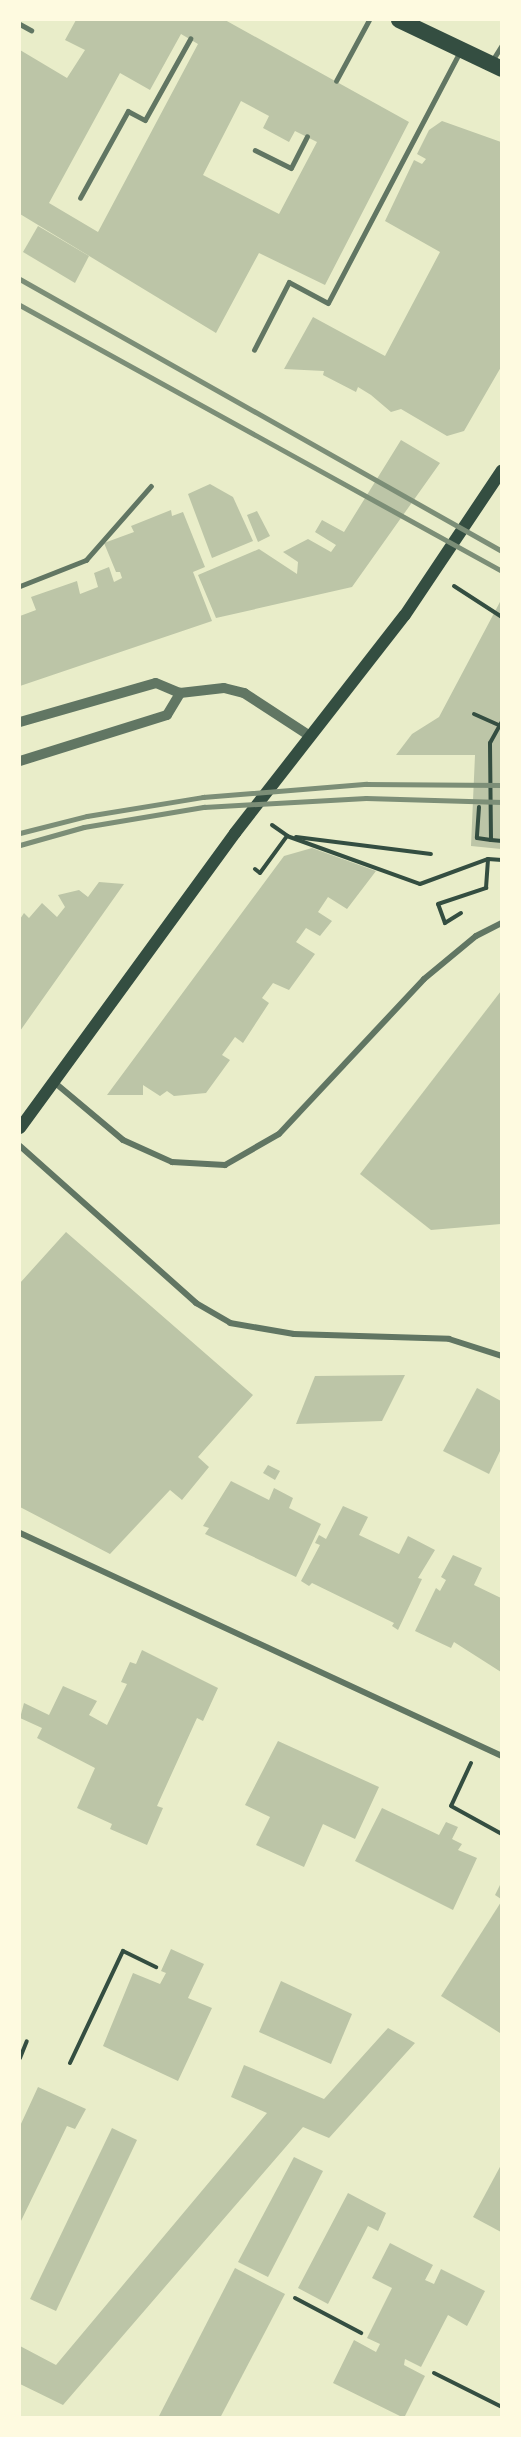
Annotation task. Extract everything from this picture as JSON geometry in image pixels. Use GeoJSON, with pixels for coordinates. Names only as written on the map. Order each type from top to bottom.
{"type":"FeatureCollection","features":[{"type":"Feature","properties":{"kind":"highway"},"geometry":{"type":"LineString","coordinates":[[399,20],[496,66]]}},
{"type":"Feature","properties":{"kind":"main road"},"geometry":{"type":"LineString","coordinates":[[20,1128],[235,833],[405,615],[501,470]]}},
{"type":"Feature","properties":{"kind":"street"},"geometry":{"type":"LineString","coordinates":[[20,722],[156,683],[180,693],[224,688],[244,693],[310,736]]}},
{"type":"Feature","properties":{"kind":"street"},"geometry":{"type":"LineString","coordinates":[[20,761],[167,715],[180,693]]}},
{"type":"Feature","properties":{"kind":"street"},"geometry":{"type":"LineString","coordinates":[[54,1082],[123,1140],[171,1162],[225,1165],[279,1134],[432,972],[476,936],[501,923]]}},
{"type":"Feature","properties":{"kind":"street"},"geometry":{"type":"LineString","coordinates":[[20,1146],[196,1303],[230,1323],[294,1334],[449,1339],[501,1356]]}},
{"type":"Feature","properties":{"kind":"street"},"geometry":{"type":"LineString","coordinates":[[20,1533],[501,1756]]}},
{"type":"Feature","properties":{"kind":"lane"},"geometry":{"type":"LineString","coordinates":[[336,81],[369,20]]}},
{"type":"Feature","properties":{"kind":"lane"},"geometry":{"type":"LineString","coordinates":[[20,24],[31,30]]}},
{"type":"Feature","properties":{"kind":"lane"},"geometry":{"type":"LineString","coordinates":[[80,198],[128,111],[145,120],[190,39]]}},
{"type":"Feature","properties":{"kind":"lane"},"geometry":{"type":"LineString","coordinates":[[496,66],[501,45]]}},
{"type":"Feature","properties":{"kind":"lane"},"geometry":{"type":"LineString","coordinates":[[254,350],[290,282],[328,303],[460,49]]}},
{"type":"Feature","properties":{"kind":"lane"},"geometry":{"type":"LineString","coordinates":[[255,150],[291,168],[307,137]]}},
{"type":"Feature","properties":{"kind":"lane"},"geometry":{"type":"LineString","coordinates":[[20,586],[86,560],[151,486]]}},
{"type":"Feature","properties":{"kind":"path"},"geometry":{"type":"LineString","coordinates":[[434,573],[501,617]]}},
{"type":"Feature","properties":{"kind":"path"},"geometry":{"type":"LineString","coordinates":[[474,714],[501,724],[490,743],[491,840]]}},
{"type":"Feature","properties":{"kind":"path"},"geometry":{"type":"LineString","coordinates":[[479,807],[477,838],[501,841]]}},
{"type":"Feature","properties":{"kind":"path"},"geometry":{"type":"LineString","coordinates":[[253,810],[287,836],[420,884],[488,859],[501,860]]}},
{"type":"Feature","properties":{"kind":"path"},"geometry":{"type":"LineString","coordinates":[[287,836],[431,854]]}},
{"type":"Feature","properties":{"kind":"path"},"geometry":{"type":"LineString","coordinates":[[255,869],[260,873],[287,836]]}},
{"type":"Feature","properties":{"kind":"path"},"geometry":{"type":"LineString","coordinates":[[461,913],[445,923],[438,904],[486,888],[488,859]]}},
{"type":"Feature","properties":{"kind":"path"},"geometry":{"type":"LineString","coordinates":[[480,1746],[451,1806],[501,1834]]}},
{"type":"Feature","properties":{"kind":"path"},"geometry":{"type":"LineString","coordinates":[[453,1817],[456,1809]]}},
{"type":"Feature","properties":{"kind":"path"},"geometry":{"type":"LineString","coordinates":[[70,2063],[123,1951],[156,1967]]}},
{"type":"Feature","properties":{"kind":"path"},"geometry":{"type":"LineString","coordinates":[[20,2058],[27,2042]]}},
{"type":"Feature","properties":{"kind":"path"},"geometry":{"type":"LineString","coordinates":[[295,2298],[361,2333]]}},
{"type":"Feature","properties":{"kind":"path"},"geometry":{"type":"LineString","coordinates":[[434,2373],[501,2407]]}},
{"type":"Feature","properties":{"kind":"building"},"geometry":{"type":"Polygon","coordinates":[[[76,20],[225,20],[409,122],[325,285],[259,253],[216,333],[20,214],[20,50],[67,78],[85,50],[65,40],[76,20]],[[181,34],[150,90],[120,73],[49,203],[98,232],[198,44],[181,34]],[[241,101],[203,175],[279,214],[317,142],[295,131],[289,142],[263,128],[269,116],[241,101]]]}},
{"type":"Feature","properties":{"kind":"building"},"geometry":{"type":"Polygon","coordinates":[[[442,121],[501,142],[501,367],[464,431],[447,436],[401,409],[391,412],[358,387],[356,392],[323,375],[324,371],[284,369],[313,317],[385,356],[440,252],[385,221],[414,160],[422,164],[426,159],[417,154],[429,130],[442,121]]]}},
{"type":"Feature","properties":{"kind":"building"},"geometry":{"type":"Polygon","coordinates":[[[38,226],[89,256],[75,283],[23,252],[38,226]]]}},
{"type":"Feature","properties":{"kind":"building"},"geometry":{"type":"Polygon","coordinates":[[[401,440],[440,463],[352,587],[216,618],[198,575],[259,549],[297,574],[298,562],[283,552],[308,539],[331,552],[336,545],[315,532],[322,520],[344,532],[401,440]]]}},
{"type":"Feature","properties":{"kind":"building"},"geometry":{"type":"Polygon","coordinates":[[[210,484],[233,497],[253,541],[212,558],[188,494],[210,484]]]}},
{"type":"Feature","properties":{"kind":"building"},"geometry":{"type":"Polygon","coordinates":[[[171,510],[172,516],[183,512],[205,567],[193,572],[212,621],[20,686],[20,616],[36,610],[31,597],[77,581],[80,594],[98,587],[94,573],[109,567],[114,582],[122,578],[120,572],[116,572],[104,543],[134,532],[131,526],[171,510]]]}},
{"type":"Feature","properties":{"kind":"building"},"geometry":{"type":"Polygon","coordinates":[[[257,511],[270,536],[258,542],[247,515],[257,511]]]}},
{"type":"Feature","properties":{"kind":"building"},"geometry":{"type":"Polygon","coordinates":[[[501,600],[501,849],[471,846],[475,755],[396,755],[412,734],[439,717],[501,600]]]}},
{"type":"Feature","properties":{"kind":"building"},"geometry":{"type":"Polygon","coordinates":[[[312,848],[376,871],[347,909],[328,897],[318,912],[332,921],[320,936],[306,928],[296,942],[315,954],[289,990],[273,983],[262,998],[269,1003],[243,1043],[235,1037],[222,1055],[230,1060],[206,1093],[174,1096],[167,1091],[160,1096],[143,1085],[143,1095],[107,1095],[284,856],[312,848]]]}},
{"type":"Feature","properties":{"kind":"building"},"geometry":{"type":"Polygon","coordinates":[[[99,882],[124,884],[20,1031],[20,919],[24,913],[29,918],[42,903],[57,917],[65,907],[58,895],[79,890],[88,897],[99,882]]]}},
{"type":"Feature","properties":{"kind":"building"},"geometry":{"type":"Polygon","coordinates":[[[501,991],[501,1224],[431,1230],[360,1174],[501,991]]]}},
{"type":"Feature","properties":{"kind":"building"},"geometry":{"type":"Polygon","coordinates":[[[66,1232],[253,1395],[198,1457],[209,1467],[182,1500],[170,1490],[110,1554],[20,1507],[20,1283],[66,1232]]]}},
{"type":"Feature","properties":{"kind":"building"},"geometry":{"type":"Polygon","coordinates":[[[405,1375],[382,1421],[296,1424],[315,1376],[405,1375]]]}},
{"type":"Feature","properties":{"kind":"building"},"geometry":{"type":"Polygon","coordinates":[[[477,1388],[501,1401],[501,1449],[489,1474],[443,1451],[477,1388]]]}},
{"type":"Feature","properties":{"kind":"building"},"geometry":{"type":"Polygon","coordinates":[[[268,1465],[280,1471],[275,1480],[263,1473],[268,1465]]]}},
{"type":"Feature","properties":{"kind":"building"},"geometry":{"type":"Polygon","coordinates":[[[231,1481],[269,1500],[274,1488],[293,1498],[289,1508],[321,1524],[296,1577],[205,1534],[209,1528],[203,1526],[231,1481]]]}},
{"type":"Feature","properties":{"kind":"building"},"geometry":{"type":"Polygon","coordinates":[[[343,1506],[368,1517],[359,1535],[399,1554],[408,1536],[435,1550],[418,1578],[422,1579],[398,1630],[392,1626],[394,1623],[312,1583],[309,1586],[301,1581],[320,1545],[315,1543],[319,1535],[326,1539],[343,1506]]]}},
{"type":"Feature","properties":{"kind":"building"},"geometry":{"type":"Polygon","coordinates":[[[453,1555],[482,1568],[474,1585],[501,1598],[501,1672],[454,1642],[451,1648],[415,1631],[436,1588],[440,1591],[446,1580],[441,1577],[453,1555]]]}},
{"type":"Feature","properties":{"kind":"building"},"geometry":{"type":"Polygon","coordinates":[[[142,1650],[218,1688],[203,1721],[197,1718],[157,1806],[163,1808],[147,1845],[110,1829],[112,1824],[77,1808],[95,1768],[37,1738],[42,1728],[20,1718],[24,1703],[49,1715],[63,1686],[97,1701],[89,1715],[107,1725],[127,1684],[121,1682],[130,1662],[136,1664],[142,1650]]]}},
{"type":"Feature","properties":{"kind":"building"},"geometry":{"type":"Polygon","coordinates":[[[278,1741],[379,1787],[355,1839],[323,1824],[304,1867],[256,1845],[270,1817],[245,1805],[278,1741]]]}},
{"type":"Feature","properties":{"kind":"building"},"geometry":{"type":"Polygon","coordinates":[[[382,1808],[439,1835],[446,1822],[458,1827],[452,1839],[462,1844],[458,1850],[477,1858],[453,1910],[355,1861],[382,1808]]]}},
{"type":"Feature","properties":{"kind":"building"},"geometry":{"type":"Polygon","coordinates":[[[501,1883],[501,1899],[495,1895],[501,1883]]]}},
{"type":"Feature","properties":{"kind":"building"},"geometry":{"type":"Polygon","coordinates":[[[501,1902],[501,2030],[500,2033],[441,1996],[501,1902]]]}},
{"type":"Feature","properties":{"kind":"building"},"geometry":{"type":"Polygon","coordinates":[[[171,1949],[204,1964],[188,1998],[212,2008],[178,2081],[103,2046],[133,1973],[160,1984],[166,1973],[161,1971],[171,1949]]]}},
{"type":"Feature","properties":{"kind":"building"},"geometry":{"type":"Polygon","coordinates":[[[281,1981],[352,2014],[331,2064],[259,2032],[281,1981]]]}},
{"type":"Feature","properties":{"kind":"building"},"geometry":{"type":"Polygon","coordinates":[[[388,2028],[415,2043],[329,2138],[303,2127],[63,2405],[20,2384],[20,2346],[56,2365],[267,2113],[231,2097],[244,2065],[324,2099],[388,2028]]]}},
{"type":"Feature","properties":{"kind":"building"},"geometry":{"type":"Polygon","coordinates":[[[38,2087],[86,2109],[75,2129],[67,2126],[20,2223],[20,2126],[38,2087]]]}},
{"type":"Feature","properties":{"kind":"building"},"geometry":{"type":"Polygon","coordinates":[[[112,2128],[137,2140],[56,2311],[30,2299],[112,2128]]]}},
{"type":"Feature","properties":{"kind":"building"},"geometry":{"type":"Polygon","coordinates":[[[294,2157],[323,2171],[268,2277],[238,2262],[294,2157]]]}},
{"type":"Feature","properties":{"kind":"building"},"geometry":{"type":"Polygon","coordinates":[[[501,2165],[501,2232],[473,2217],[501,2165]]]}},
{"type":"Feature","properties":{"kind":"building"},"geometry":{"type":"Polygon","coordinates":[[[348,2193],[386,2213],[378,2231],[368,2226],[328,2304],[298,2288],[348,2193]]]}},
{"type":"Feature","properties":{"kind":"building"},"geometry":{"type":"Polygon","coordinates":[[[390,2243],[433,2265],[425,2280],[434,2284],[441,2269],[485,2291],[467,2326],[448,2315],[421,2367],[405,2359],[404,2365],[425,2376],[404,2418],[333,2383],[354,2340],[376,2352],[380,2344],[367,2338],[392,2288],[372,2278],[390,2243]]]}},
{"type":"Feature","properties":{"kind":"building"},"geometry":{"type":"Polygon","coordinates":[[[235,2268],[285,2294],[220,2418],[158,2418],[235,2268]]]}},
{"type":"Feature","properties":{"kind":"railway"},"geometry":{"type":"LineString","coordinates":[[20,279],[502,551]]}},
{"type":"Feature","properties":{"kind":"railway"},"geometry":{"type":"LineString","coordinates":[[20,305],[502,571]]}},
{"type":"Feature","properties":{"kind":"railway"},"geometry":{"type":"LineString","coordinates":[[20,833],[87,816],[203,797],[366,784],[502,785]]}},
{"type":"Feature","properties":{"kind":"railway"},"geometry":{"type":"LineString","coordinates":[[20,845],[84,827],[204,807],[366,798],[502,802]]}}]}
